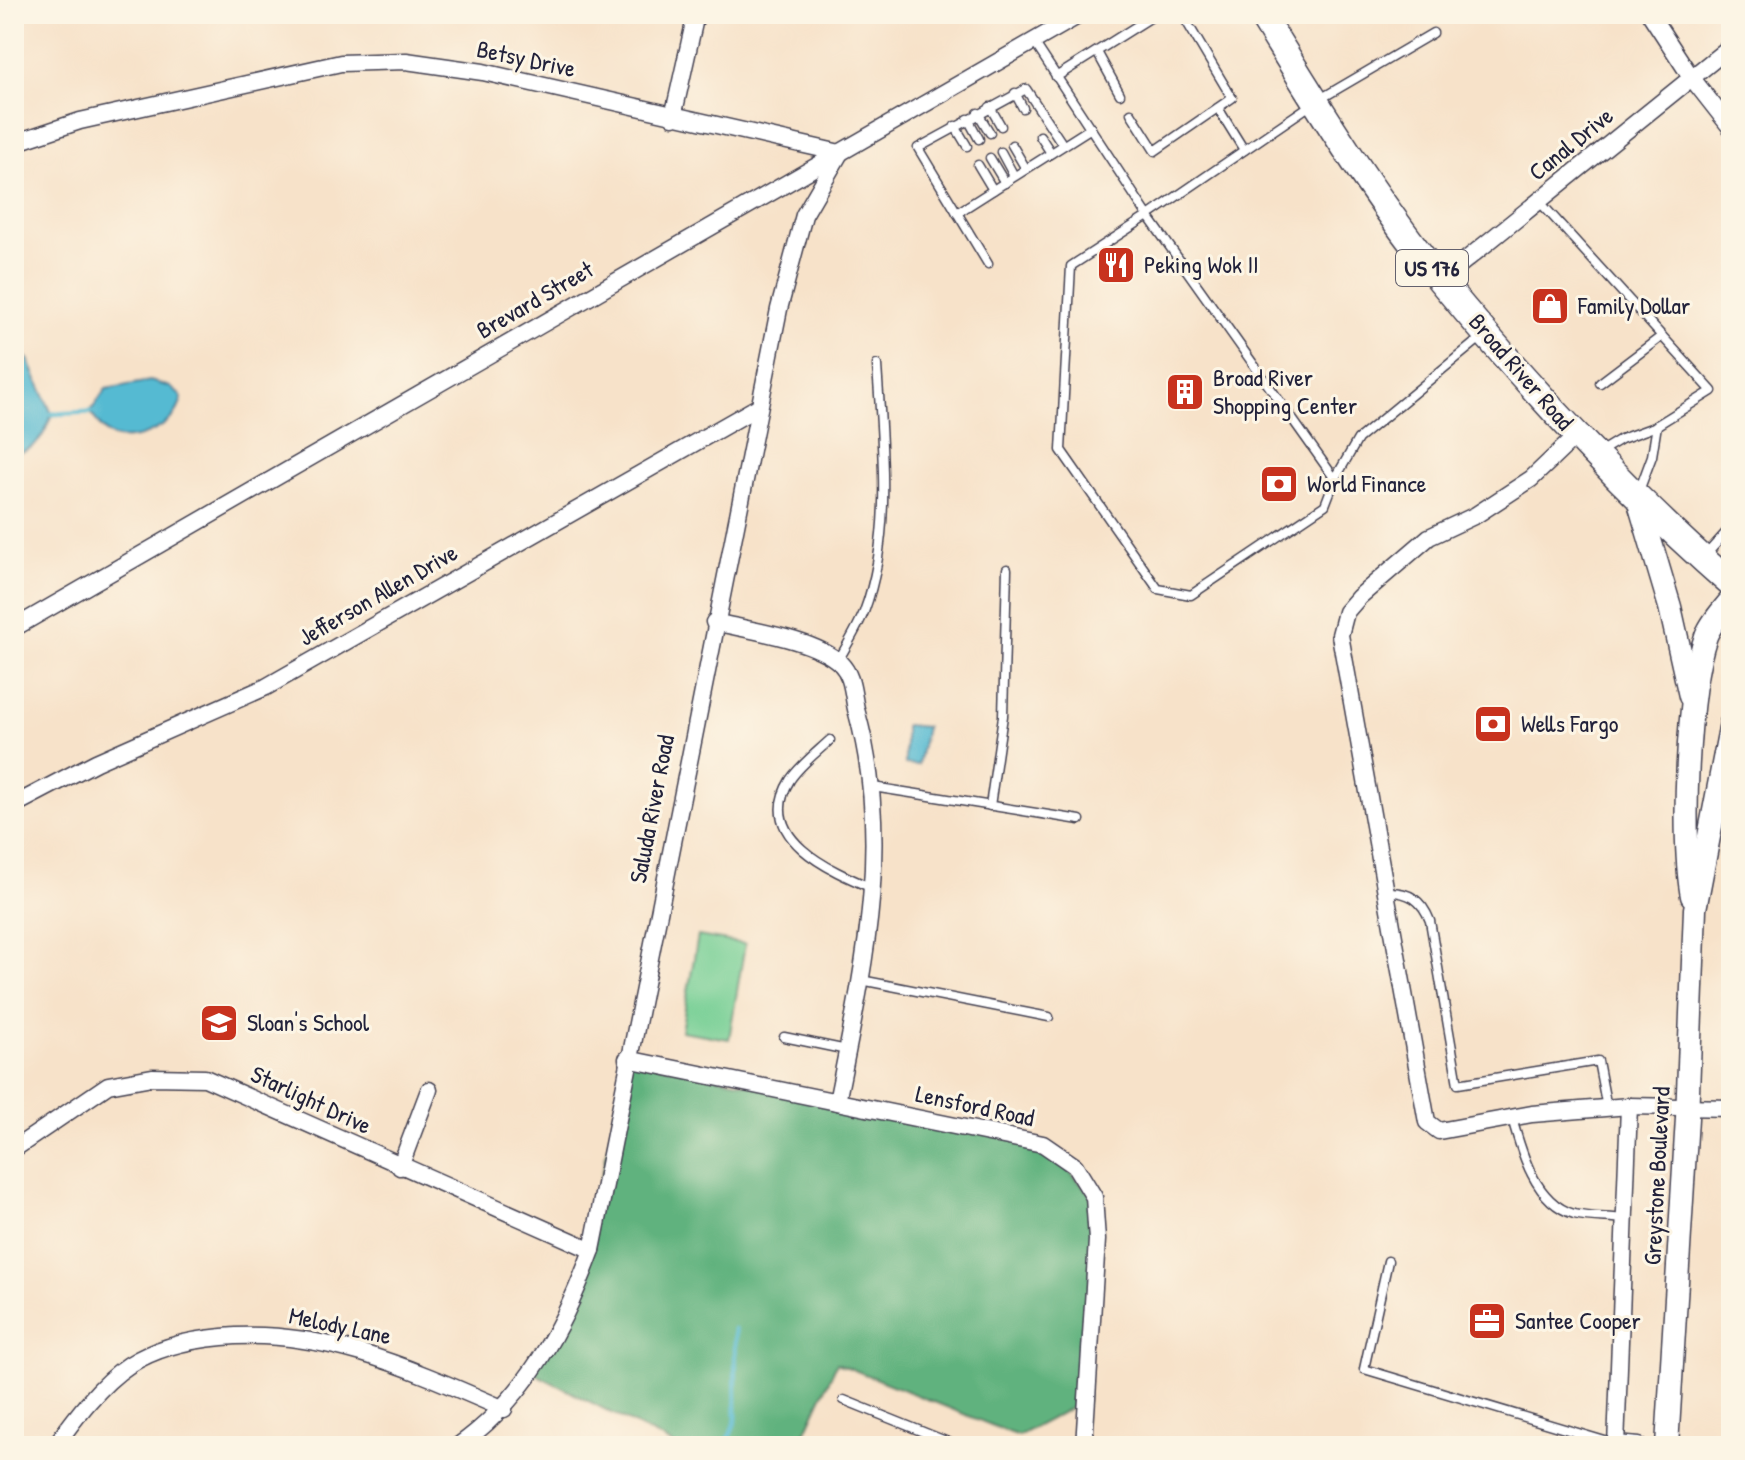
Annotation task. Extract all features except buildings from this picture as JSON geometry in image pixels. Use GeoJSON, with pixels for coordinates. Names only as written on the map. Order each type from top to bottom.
{"type":"FeatureCollection","features":[{"type":"Feature","properties":{"kind":"main road","name":"Broad River Road"},"geometry":{"type":"LineString","coordinates":[[1261,14],[1315,102],[1441,280],[1576,436],[1731,584]]}},
{"type":"Feature","properties":{"kind":"main road"},"geometry":{"type":"LineString","coordinates":[[1637,496],[1670,607],[1692,705]]}},
{"type":"Feature","properties":{"kind":"main road","name":"Greystone Boulevard"},"geometry":{"type":"LineString","coordinates":[[1695,909],[1687,869],[1692,705],[1707,634],[1731,600]]}},
{"type":"Feature","properties":{"kind":"main road","name":"Greystone Boulevard"},"geometry":{"type":"LineString","coordinates":[[1667,1446],[1695,909],[1723,797],[1731,723]]}},
{"type":"Feature","properties":{"kind":"street"},"geometry":{"type":"LineString","coordinates":[[673,117],[696,14]]}},
{"type":"Feature","properties":{"kind":"street","name":"Brevard Street"},"geometry":{"type":"LineString","coordinates":[[14,628],[1081,14]]}},
{"type":"Feature","properties":{"kind":"street"},"geometry":{"type":"LineString","coordinates":[[1650,14],[1691,77],[1731,128]]}},
{"type":"Feature","properties":{"kind":"street","name":"Canal Drive"},"geometry":{"type":"LineString","coordinates":[[1441,280],[1731,46]]}},
{"type":"Feature","properties":{"kind":"street","name":"Betsy Drive"},"geometry":{"type":"LineString","coordinates":[[14,143],[80,121],[341,63],[406,61],[483,72],[840,153]]}},
{"type":"Feature","properties":{"kind":"street","name":"Saluda River Road"},"geometry":{"type":"LineString","coordinates":[[458,1446],[504,1409],[557,1332],[592,1250],[756,408],[804,215],[840,153]]}},
{"type":"Feature","properties":{"kind":"street","name":"Jefferson Allen Drive"},"geometry":{"type":"LineString","coordinates":[[14,805],[96,762],[266,687],[756,408]]}},
{"type":"Feature","properties":{"kind":"street"},"geometry":{"type":"LineString","coordinates":[[1576,436],[1531,479],[1476,515],[1429,537],[1346,612],[1340,635],[1427,1122],[1439,1131],[1512,1118],[1629,1106],[1731,1108]]}},
{"type":"Feature","properties":{"kind":"street"},"geometry":{"type":"LineString","coordinates":[[714,622],[785,639],[828,654],[838,661],[853,684],[873,787],[874,889],[861,980],[837,1102]]}},
{"type":"Feature","properties":{"kind":"street","name":"Lensford Road"},"geometry":{"type":"LineString","coordinates":[[627,1059],[1043,1144],[1075,1166],[1094,1197],[1097,1240],[1084,1446]]}},
{"type":"Feature","properties":{"kind":"street","name":"Starlight Drive"},"geometry":{"type":"LineString","coordinates":[[14,1149],[108,1085],[152,1077],[205,1078],[592,1250]]}},
{"type":"Feature","properties":{"kind":"street"},"geometry":{"type":"LineString","coordinates":[[400,1167],[429,1090]]}},
{"type":"Feature","properties":{"kind":"street"},"geometry":{"type":"LineString","coordinates":[[1629,1106],[1616,1445],[1639,1446]]}},
{"type":"Feature","properties":{"kind":"street","name":"Melody Lane"},"geometry":{"type":"LineString","coordinates":[[55,1446],[75,1418],[126,1367],[154,1351],[200,1339],[261,1334],[326,1342],[395,1361],[504,1409]]}},
{"type":"Feature","properties":{"kind":"lane"},"geometry":{"type":"LineString","coordinates":[[1056,77],[1156,14]]}},
{"type":"Feature","properties":{"kind":"lane"},"geometry":{"type":"LineString","coordinates":[[1131,113],[1155,151],[1232,98],[1182,14]]}},
{"type":"Feature","properties":{"kind":"lane"},"geometry":{"type":"LineString","coordinates":[[1433,33],[1315,102],[1071,266],[1061,450],[1158,589],[1191,595],[1325,505],[1335,479],[1358,439],[1487,333]]}},
{"type":"Feature","properties":{"kind":"lane"},"geometry":{"type":"LineString","coordinates":[[1034,41],[1148,216],[1335,479]]}},
{"type":"Feature","properties":{"kind":"lane"},"geometry":{"type":"LineString","coordinates":[[1097,52],[1120,94]]}},
{"type":"Feature","properties":{"kind":"lane"},"geometry":{"type":"LineString","coordinates":[[988,264],[918,148],[1026,89],[1063,145]]}},
{"type":"Feature","properties":{"kind":"lane"},"geometry":{"type":"LineString","coordinates":[[1015,93],[1023,108]]}},
{"type":"Feature","properties":{"kind":"lane"},"geometry":{"type":"LineString","coordinates":[[990,107],[1001,126]]}},
{"type":"Feature","properties":{"kind":"lane"},"geometry":{"type":"LineString","coordinates":[[1218,108],[1244,150]]}},
{"type":"Feature","properties":{"kind":"lane"},"geometry":{"type":"LineString","coordinates":[[978,113],[990,133]]}},
{"type":"Feature","properties":{"kind":"lane"},"geometry":{"type":"LineString","coordinates":[[968,119],[979,139]]}},
{"type":"Feature","properties":{"kind":"lane"},"geometry":{"type":"LineString","coordinates":[[955,126],[967,146]]}},
{"type":"Feature","properties":{"kind":"lane"},"geometry":{"type":"LineString","coordinates":[[957,213],[1091,128]]}},
{"type":"Feature","properties":{"kind":"lane"},"geometry":{"type":"LineString","coordinates":[[1040,136],[1051,153]]}},
{"type":"Feature","properties":{"kind":"lane"},"geometry":{"type":"LineString","coordinates":[[1012,145],[1026,169]]}},
{"type":"Feature","properties":{"kind":"lane"},"geometry":{"type":"LineString","coordinates":[[1001,152],[1014,176]]}},
{"type":"Feature","properties":{"kind":"lane"},"geometry":{"type":"LineString","coordinates":[[990,158],[1005,183]]}},
{"type":"Feature","properties":{"kind":"lane"},"geometry":{"type":"LineString","coordinates":[[978,165],[993,190]]}},
{"type":"Feature","properties":{"kind":"lane"},"geometry":{"type":"LineString","coordinates":[[1539,201],[1712,391],[1656,426],[1621,439],[1595,455]]}},
{"type":"Feature","properties":{"kind":"lane"},"geometry":{"type":"LineString","coordinates":[[1600,383],[1662,336]]}},
{"type":"Feature","properties":{"kind":"lane"},"geometry":{"type":"LineString","coordinates":[[838,661],[863,612],[878,560],[883,466],[877,365]]}},
{"type":"Feature","properties":{"kind":"lane"},"geometry":{"type":"LineString","coordinates":[[1637,496],[1652,456],[1656,426]]}},
{"type":"Feature","properties":{"kind":"lane"},"geometry":{"type":"LineString","coordinates":[[1703,559],[1731,527]]}},
{"type":"Feature","properties":{"kind":"lane"},"geometry":{"type":"LineString","coordinates":[[990,806],[1003,716],[1007,569]]}},
{"type":"Feature","properties":{"kind":"lane"},"geometry":{"type":"LineString","coordinates":[[830,740],[792,777],[786,788],[782,816],[787,831],[805,854],[829,870],[874,889]]}},
{"type":"Feature","properties":{"kind":"lane"},"geometry":{"type":"LineString","coordinates":[[873,787],[1080,820]]}},
{"type":"Feature","properties":{"kind":"lane"},"geometry":{"type":"LineString","coordinates":[[1386,892],[1398,892],[1421,902],[1432,928],[1458,1084],[1598,1061],[1607,1108]]}},
{"type":"Feature","properties":{"kind":"lane"},"geometry":{"type":"LineString","coordinates":[[861,980],[1049,1017]]}},
{"type":"Feature","properties":{"kind":"lane"},"geometry":{"type":"LineString","coordinates":[[784,1037],[847,1050]]}},
{"type":"Feature","properties":{"kind":"lane"},"geometry":{"type":"LineString","coordinates":[[1512,1118],[1526,1169],[1559,1207],[1577,1214],[1624,1219]]}},
{"type":"Feature","properties":{"kind":"lane"},"geometry":{"type":"LineString","coordinates":[[1388,1261],[1364,1369],[1616,1445]]}},
{"type":"Feature","properties":{"kind":"lane"},"geometry":{"type":"LineString","coordinates":[[844,1400],[958,1446]]}},
{"type":"Feature","properties":{"kind":"green space"},"geometry":{"type":"Polygon","coordinates":[[[698,936],[745,944],[729,1039],[681,1031],[698,936]]]}},
{"type":"Feature","properties":{"kind":"green space"},"geometry":{"type":"Polygon","coordinates":[[[627,1059],[1043,1144],[1094,1197],[1086,1400],[1018,1436],[837,1363],[799,1446],[676,1446],[532,1372],[576,1292],[627,1059]]]}},
{"type":"Feature","properties":{"kind":"water"},"geometry":{"type":"Polygon","coordinates":[[[14,348],[28,359],[52,414],[35,445],[14,453],[14,348]]]}},
{"type":"Feature","properties":{"kind":"water"},"geometry":{"type":"Polygon","coordinates":[[[150,381],[170,387],[181,396],[180,406],[166,423],[132,438],[112,436],[102,429],[90,412],[106,389],[150,381]]]}},
{"type":"Feature","properties":{"kind":"water"},"geometry":{"type":"Polygon","coordinates":[[[905,725],[926,727],[918,765],[905,764],[905,725]]]}},
{"type":"Feature","properties":{"kind":"waterway"},"geometry":{"type":"LineString","coordinates":[[52,414],[90,412]]}},
{"type":"Feature","properties":{"kind":"waterway"},"geometry":{"type":"LineString","coordinates":[[726,1446],[736,1419],[735,1329]]}},
{"type":"Feature","properties":{"kind":"place","name":"Peking Wok II"},"geometry":{"type":"Point","coordinates":[1116,265]}},
{"type":"Feature","properties":{"kind":"place","name":"Family Dollar"},"geometry":{"type":"Point","coordinates":[1550,306]}},
{"type":"Feature","properties":{"kind":"place","name":"Broad River Shopping Center"},"geometry":{"type":"Point","coordinates":[1185,392]}},
{"type":"Feature","properties":{"kind":"place","name":"World Finance"},"geometry":{"type":"Point","coordinates":[1279,484]}},
{"type":"Feature","properties":{"kind":"place","name":"Wells Fargo"},"geometry":{"type":"Point","coordinates":[1493,724]}},
{"type":"Feature","properties":{"kind":"place","name":"Sloan's School"},"geometry":{"type":"Point","coordinates":[219,1023]}},
{"type":"Feature","properties":{"kind":"place","name":"Santee Cooper"},"geometry":{"type":"Point","coordinates":[1487,1321]}}]}
